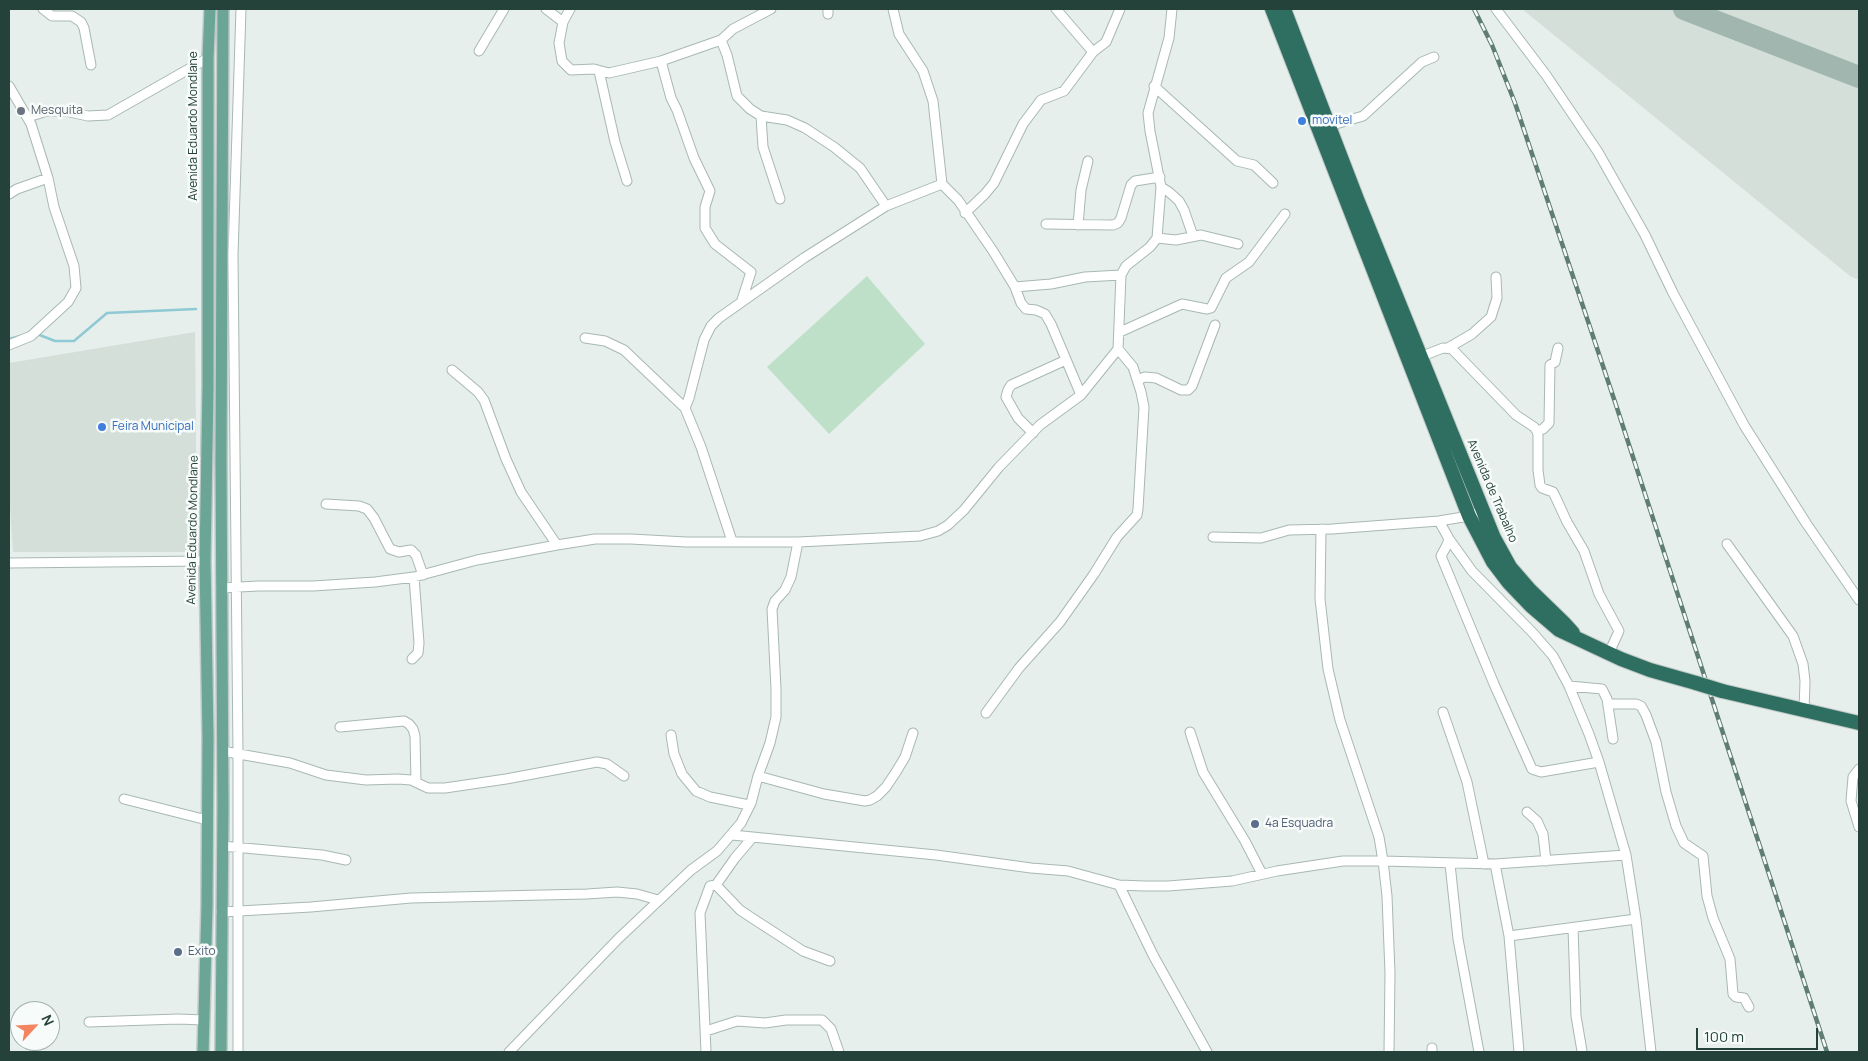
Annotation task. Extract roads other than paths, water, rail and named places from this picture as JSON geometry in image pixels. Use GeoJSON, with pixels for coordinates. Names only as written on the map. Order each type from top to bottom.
{"type":"FeatureCollection","features":[{"type":"Feature","properties":{"kind":"highway","name":"Avenida de Trabalho"},"geometry":{"type":"LineString","coordinates":[[1272,9],[1329,126],[1352,201]]}},
{"type":"Feature","properties":{"kind":"highway","name":"Avenida de Trabalho"},"geometry":{"type":"LineString","coordinates":[[1284,9],[1305,80],[1475,514],[1510,566],[1530,590],[1577,638],[1609,653]]}},
{"type":"Feature","properties":{"kind":"highway","name":"Avenida de Trabalho"},"geometry":{"type":"LineString","coordinates":[[1391,299],[1420,357],[1440,425]]}},
{"type":"Feature","properties":{"kind":"highway"},"geometry":{"type":"LineString","coordinates":[[1609,653],[1650,670],[1696,684],[1859,723]]}},
{"type":"Feature","properties":{"kind":"highway"},"geometry":{"type":"LineString","coordinates":[[1820,715],[1859,731]]}},
{"type":"Feature","properties":{"kind":"main road","name":"Avenida Eduardo Mondlane"},"geometry":{"type":"LineString","coordinates":[[203,1052],[208,820],[205,561],[208,387],[208,58],[210,9]]}},
{"type":"Feature","properties":{"kind":"main road"},"geometry":{"type":"LineString","coordinates":[[221,1052],[223,9]]}},
{"type":"Feature","properties":{"kind":"main road"},"geometry":{"type":"LineString","coordinates":[[205,561],[222,560]]}},
{"type":"Feature","properties":{"kind":"main road"},"geometry":{"type":"LineString","coordinates":[[207,869],[222,870]]}},
{"type":"Feature","properties":{"kind":"street"},"geometry":{"type":"LineString","coordinates":[[43,9],[52,16],[72,16],[81,22],[84,28],[91,65]]}},
{"type":"Feature","properties":{"kind":"street"},"geometry":{"type":"LineString","coordinates":[[238,1052],[237,588],[233,255],[241,9]]}},
{"type":"Feature","properties":{"kind":"street"},"geometry":{"type":"LineString","coordinates":[[479,51],[504,9]]}},
{"type":"Feature","properties":{"kind":"street"},"geometry":{"type":"LineString","coordinates":[[546,9],[563,22]]}},
{"type":"Feature","properties":{"kind":"street"},"geometry":{"type":"LineString","coordinates":[[570,9],[563,22],[559,43],[562,61],[571,70],[594,69],[609,73],[662,60],[721,40],[733,29],[771,9]]}},
{"type":"Feature","properties":{"kind":"street"},"geometry":{"type":"LineString","coordinates":[[893,9],[899,34],[923,70],[933,101],[942,184],[958,200],[965,213],[994,251],[1016,287],[1021,304],[1026,309],[1036,310],[1045,314],[1051,324],[1080,395]]}},
{"type":"Feature","properties":{"kind":"street"},"geometry":{"type":"LineString","coordinates":[[1056,9],[1093,52]]}},
{"type":"Feature","properties":{"kind":"street"},"geometry":{"type":"LineString","coordinates":[[965,213],[994,183],[1023,124],[1041,100],[1064,91],[1093,52],[1106,42],[1120,9]]}},
{"type":"Feature","properties":{"kind":"street"},"geometry":{"type":"LineString","coordinates":[[222,588],[322,586],[414,577],[477,560],[595,539],[631,538],[686,542],[798,542],[920,536],[938,531],[948,525],[964,510],[999,467],[1040,425],[1080,395],[1118,348],[1121,275],[1126,266],[1150,247],[1157,238],[1161,187],[1148,113],[1168,38],[1172,9]]}},
{"type":"Feature","properties":{"kind":"street"},"geometry":{"type":"LineString","coordinates":[[1496,9],[1546,75],[1598,152],[1645,236],[1672,293],[1744,425],[1806,523],[1859,600]]}},
{"type":"Feature","properties":{"kind":"street"},"geometry":{"type":"LineString","coordinates":[[721,40],[727,55],[737,96],[750,109],[761,116],[787,120],[834,147],[860,168],[886,206]]}},
{"type":"Feature","properties":{"kind":"street"},"geometry":{"type":"LineString","coordinates":[[1329,126],[1364,116],[1422,62],[1434,57]]}},
{"type":"Feature","properties":{"kind":"street"},"geometry":{"type":"LineString","coordinates":[[28,117],[47,111],[64,110],[88,116],[108,115],[208,58]]}},
{"type":"Feature","properties":{"kind":"street"},"geometry":{"type":"LineString","coordinates":[[662,60],[668,89],[694,158],[710,192],[704,207],[705,228],[714,244],[751,272],[742,300]]}},
{"type":"Feature","properties":{"kind":"street"},"geometry":{"type":"LineString","coordinates":[[599,71],[615,142],[627,181]]}},
{"type":"Feature","properties":{"kind":"street"},"geometry":{"type":"LineString","coordinates":[[9,86],[28,117],[48,178],[54,207],[74,266],[76,288],[68,302],[31,336],[9,345]]}},
{"type":"Feature","properties":{"kind":"street"},"geometry":{"type":"LineString","coordinates":[[1154,86],[1237,162],[1254,165],[1273,183]]}},
{"type":"Feature","properties":{"kind":"street"},"geometry":{"type":"LineString","coordinates":[[761,116],[763,147],[780,199]]}},
{"type":"Feature","properties":{"kind":"street"},"geometry":{"type":"LineString","coordinates":[[1078,225],[1081,190],[1088,160]]}},
{"type":"Feature","properties":{"kind":"street"},"geometry":{"type":"LineString","coordinates":[[1046,224],[1113,225],[1118,223],[1130,185],[1135,181],[1160,177]]}},
{"type":"Feature","properties":{"kind":"street"},"geometry":{"type":"LineString","coordinates":[[9,194],[17,189],[48,178]]}},
{"type":"Feature","properties":{"kind":"street"},"geometry":{"type":"LineString","coordinates":[[685,408],[704,340],[711,326],[719,318],[742,300],[886,206],[942,184]]}},
{"type":"Feature","properties":{"kind":"street"},"geometry":{"type":"LineString","coordinates":[[1161,187],[1179,202],[1184,210],[1192,236]]}},
{"type":"Feature","properties":{"kind":"street"},"geometry":{"type":"LineString","coordinates":[[1120,332],[1182,304],[1207,309],[1211,308],[1226,278],[1249,262],[1285,214]]}},
{"type":"Feature","properties":{"kind":"street"},"geometry":{"type":"LineString","coordinates":[[1157,238],[1176,240],[1192,236],[1209,235],[1238,244]]}},
{"type":"Feature","properties":{"kind":"street"},"geometry":{"type":"LineString","coordinates":[[1016,287],[1051,284],[1085,277],[1121,275]]}},
{"type":"Feature","properties":{"kind":"street"},"geometry":{"type":"LineString","coordinates":[[1420,357],[1443,348],[1448,348],[1472,334],[1491,317],[1497,298],[1496,277]]}},
{"type":"Feature","properties":{"kind":"street"},"geometry":{"type":"LineString","coordinates":[[1138,380],[1145,376],[1156,378],[1181,390],[1188,390],[1192,386],[1215,325]]}},
{"type":"Feature","properties":{"kind":"street"},"geometry":{"type":"LineString","coordinates":[[585,338],[605,341],[624,350],[685,408],[701,446],[732,541]]}},
{"type":"Feature","properties":{"kind":"street"},"geometry":{"type":"LineString","coordinates":[[986,713],[1019,668],[1060,622],[1120,532],[1137,515],[1144,407],[1133,367],[1118,348]]}},
{"type":"Feature","properties":{"kind":"street"},"geometry":{"type":"LineString","coordinates":[[1448,348],[1452,349],[1516,415],[1537,431],[1540,485],[1542,488],[1553,492],[1567,522],[1584,551],[1598,594],[1619,631],[1609,653]]}},
{"type":"Feature","properties":{"kind":"street"},"geometry":{"type":"LineString","coordinates":[[1537,431],[1543,429],[1549,423],[1550,365],[1555,362],[1558,348]]}},
{"type":"Feature","properties":{"kind":"street"},"geometry":{"type":"LineString","coordinates":[[1033,433],[1018,418],[1006,397],[1008,390],[1011,385],[1066,360]]}},
{"type":"Feature","properties":{"kind":"street"},"geometry":{"type":"LineString","coordinates":[[452,370],[478,392],[484,400],[506,459],[522,492],[557,545]]}},
{"type":"Feature","properties":{"kind":"street"},"geometry":{"type":"LineString","coordinates":[[326,504],[359,506],[367,509],[374,518],[390,549],[399,552],[411,550],[416,555],[423,575]]}},
{"type":"Feature","properties":{"kind":"street"},"geometry":{"type":"LineString","coordinates":[[1213,536],[1261,538],[1289,530],[1439,521],[1475,514]]}},
{"type":"Feature","properties":{"kind":"street"},"geometry":{"type":"LineString","coordinates":[[1439,521],[1449,539],[1472,571],[1546,647],[1569,686],[1599,762],[1626,855],[1636,919],[1651,1052]]}},
{"type":"Feature","properties":{"kind":"street"},"geometry":{"type":"LineString","coordinates":[[1322,529],[1320,599],[1328,669],[1340,720],[1378,836],[1383,861],[1387,896],[1390,973],[1389,1052]]}},
{"type":"Feature","properties":{"kind":"street"},"geometry":{"type":"LineString","coordinates":[[1449,539],[1441,556],[1494,684],[1532,769],[1541,772],[1599,762]]}},
{"type":"Feature","properties":{"kind":"street"},"geometry":{"type":"LineString","coordinates":[[509,1052],[618,939],[691,870],[717,851],[741,823],[751,803],[776,717],[772,609],[775,600],[785,590],[791,577],[798,542]]}},
{"type":"Feature","properties":{"kind":"street"},"geometry":{"type":"LineString","coordinates":[[1727,544],[1792,636],[1803,664],[1805,681],[1804,711]]}},
{"type":"Feature","properties":{"kind":"street"},"geometry":{"type":"LineString","coordinates":[[9,572],[13,562],[205,561]]}},
{"type":"Feature","properties":{"kind":"street"},"geometry":{"type":"LineString","coordinates":[[412,659],[418,653],[419,642],[414,577]]}},
{"type":"Feature","properties":{"kind":"street"},"geometry":{"type":"LineString","coordinates":[[1569,686],[1602,689],[1608,704],[1613,739]]}},
{"type":"Feature","properties":{"kind":"street"},"geometry":{"type":"LineString","coordinates":[[1608,704],[1636,704],[1641,706],[1646,715],[1656,742],[1666,792],[1676,826],[1684,843],[1702,856],[1713,918],[1730,959],[1733,994],[1736,997],[1744,998],[1749,1007]]}},
{"type":"Feature","properties":{"kind":"street"},"geometry":{"type":"LineString","coordinates":[[1443,712],[1467,782],[1484,864]]}},
{"type":"Feature","properties":{"kind":"street"},"geometry":{"type":"LineString","coordinates":[[340,727],[404,721],[409,724],[413,729],[414,736],[416,782]]}},
{"type":"Feature","properties":{"kind":"street"},"geometry":{"type":"LineString","coordinates":[[1190,732],[1203,772],[1245,841],[1262,874]]}},
{"type":"Feature","properties":{"kind":"street"},"geometry":{"type":"LineString","coordinates":[[758,776],[824,794],[858,800],[870,800],[886,787],[896,772],[905,757],[913,733]]}},
{"type":"Feature","properties":{"kind":"street"},"geometry":{"type":"LineString","coordinates":[[671,735],[674,754],[682,774],[696,791],[749,806]]}},
{"type":"Feature","properties":{"kind":"street"},"geometry":{"type":"LineString","coordinates":[[222,751],[290,763],[326,775],[366,780],[398,779],[416,782],[428,788],[445,788],[506,779],[596,762],[607,764],[624,776]]}},
{"type":"Feature","properties":{"kind":"street"},"geometry":{"type":"LineString","coordinates":[[1859,769],[1854,777],[1851,801],[1859,827]]}},
{"type":"Feature","properties":{"kind":"street"},"geometry":{"type":"LineString","coordinates":[[124,799],[208,820]]}},
{"type":"Feature","properties":{"kind":"street"},"geometry":{"type":"LineString","coordinates":[[1527,812],[1537,821],[1543,834],[1546,861]]}},
{"type":"Feature","properties":{"kind":"street"},"geometry":{"type":"LineString","coordinates":[[732,835],[926,854],[1068,871],[1119,885],[1168,886],[1232,880],[1334,862],[1383,861],[1495,864],[1626,855]]}},
{"type":"Feature","properties":{"kind":"street"},"geometry":{"type":"LineString","coordinates":[[706,1052],[700,912],[710,886],[716,885],[752,838]]}},
{"type":"Feature","properties":{"kind":"street"},"geometry":{"type":"LineString","coordinates":[[222,846],[322,855],[346,860]]}},
{"type":"Feature","properties":{"kind":"street"},"geometry":{"type":"LineString","coordinates":[[1450,864],[1458,940],[1479,1052]]}},
{"type":"Feature","properties":{"kind":"street"},"geometry":{"type":"LineString","coordinates":[[1495,864],[1509,936],[1519,1052]]}},
{"type":"Feature","properties":{"kind":"street"},"geometry":{"type":"LineString","coordinates":[[716,885],[740,910],[803,951],[830,961]]}},
{"type":"Feature","properties":{"kind":"street"},"geometry":{"type":"LineString","coordinates":[[1119,885],[1152,955],[1207,1052]]}},
{"type":"Feature","properties":{"kind":"street"},"geometry":{"type":"LineString","coordinates":[[221,912],[311,907],[411,898],[617,892],[637,894],[658,900]]}},
{"type":"Feature","properties":{"kind":"street"},"geometry":{"type":"LineString","coordinates":[[1509,936],[1636,919]]}},
{"type":"Feature","properties":{"kind":"street"},"geometry":{"type":"LineString","coordinates":[[1573,928],[1576,1016],[1582,1051]]}},
{"type":"Feature","properties":{"kind":"street"},"geometry":{"type":"LineString","coordinates":[[89,1022],[204,1020]]}},
{"type":"Feature","properties":{"kind":"street"},"geometry":{"type":"LineString","coordinates":[[706,1031],[737,1021],[764,1023],[786,1020],[822,1020],[831,1029],[839,1052]]}},
{"type":"Feature","properties":{"kind":"waterway"},"geometry":{"type":"LineString","coordinates":[[37,334],[55,341],[74,341],[107,313],[196,309]]}},
{"type":"Feature","properties":{"kind":"waterway"},"geometry":{"type":"LineString","coordinates":[[9,339],[20,336]]}},
{"type":"Feature","properties":{"kind":"railway"},"geometry":{"type":"LineString","coordinates":[[1474,9],[1492,45],[1515,103],[1616,405],[1827,1052]]}},
{"type":"Feature","properties":{"kind":"place","name":"Mesquita"},"geometry":{"type":"Point","coordinates":[21,111]}},
{"type":"Feature","properties":{"kind":"place","name":"movitel"},"geometry":{"type":"Point","coordinates":[1302,121]}},
{"type":"Feature","properties":{"kind":"place","name":"Feira Municipal"},"geometry":{"type":"Point","coordinates":[102,427]}},
{"type":"Feature","properties":{"kind":"place","name":"4a Esquadra"},"geometry":{"type":"Point","coordinates":[1255,824]}},
{"type":"Feature","properties":{"kind":"place","name":"Exito"},"geometry":{"type":"Point","coordinates":[178,952]}}]}
